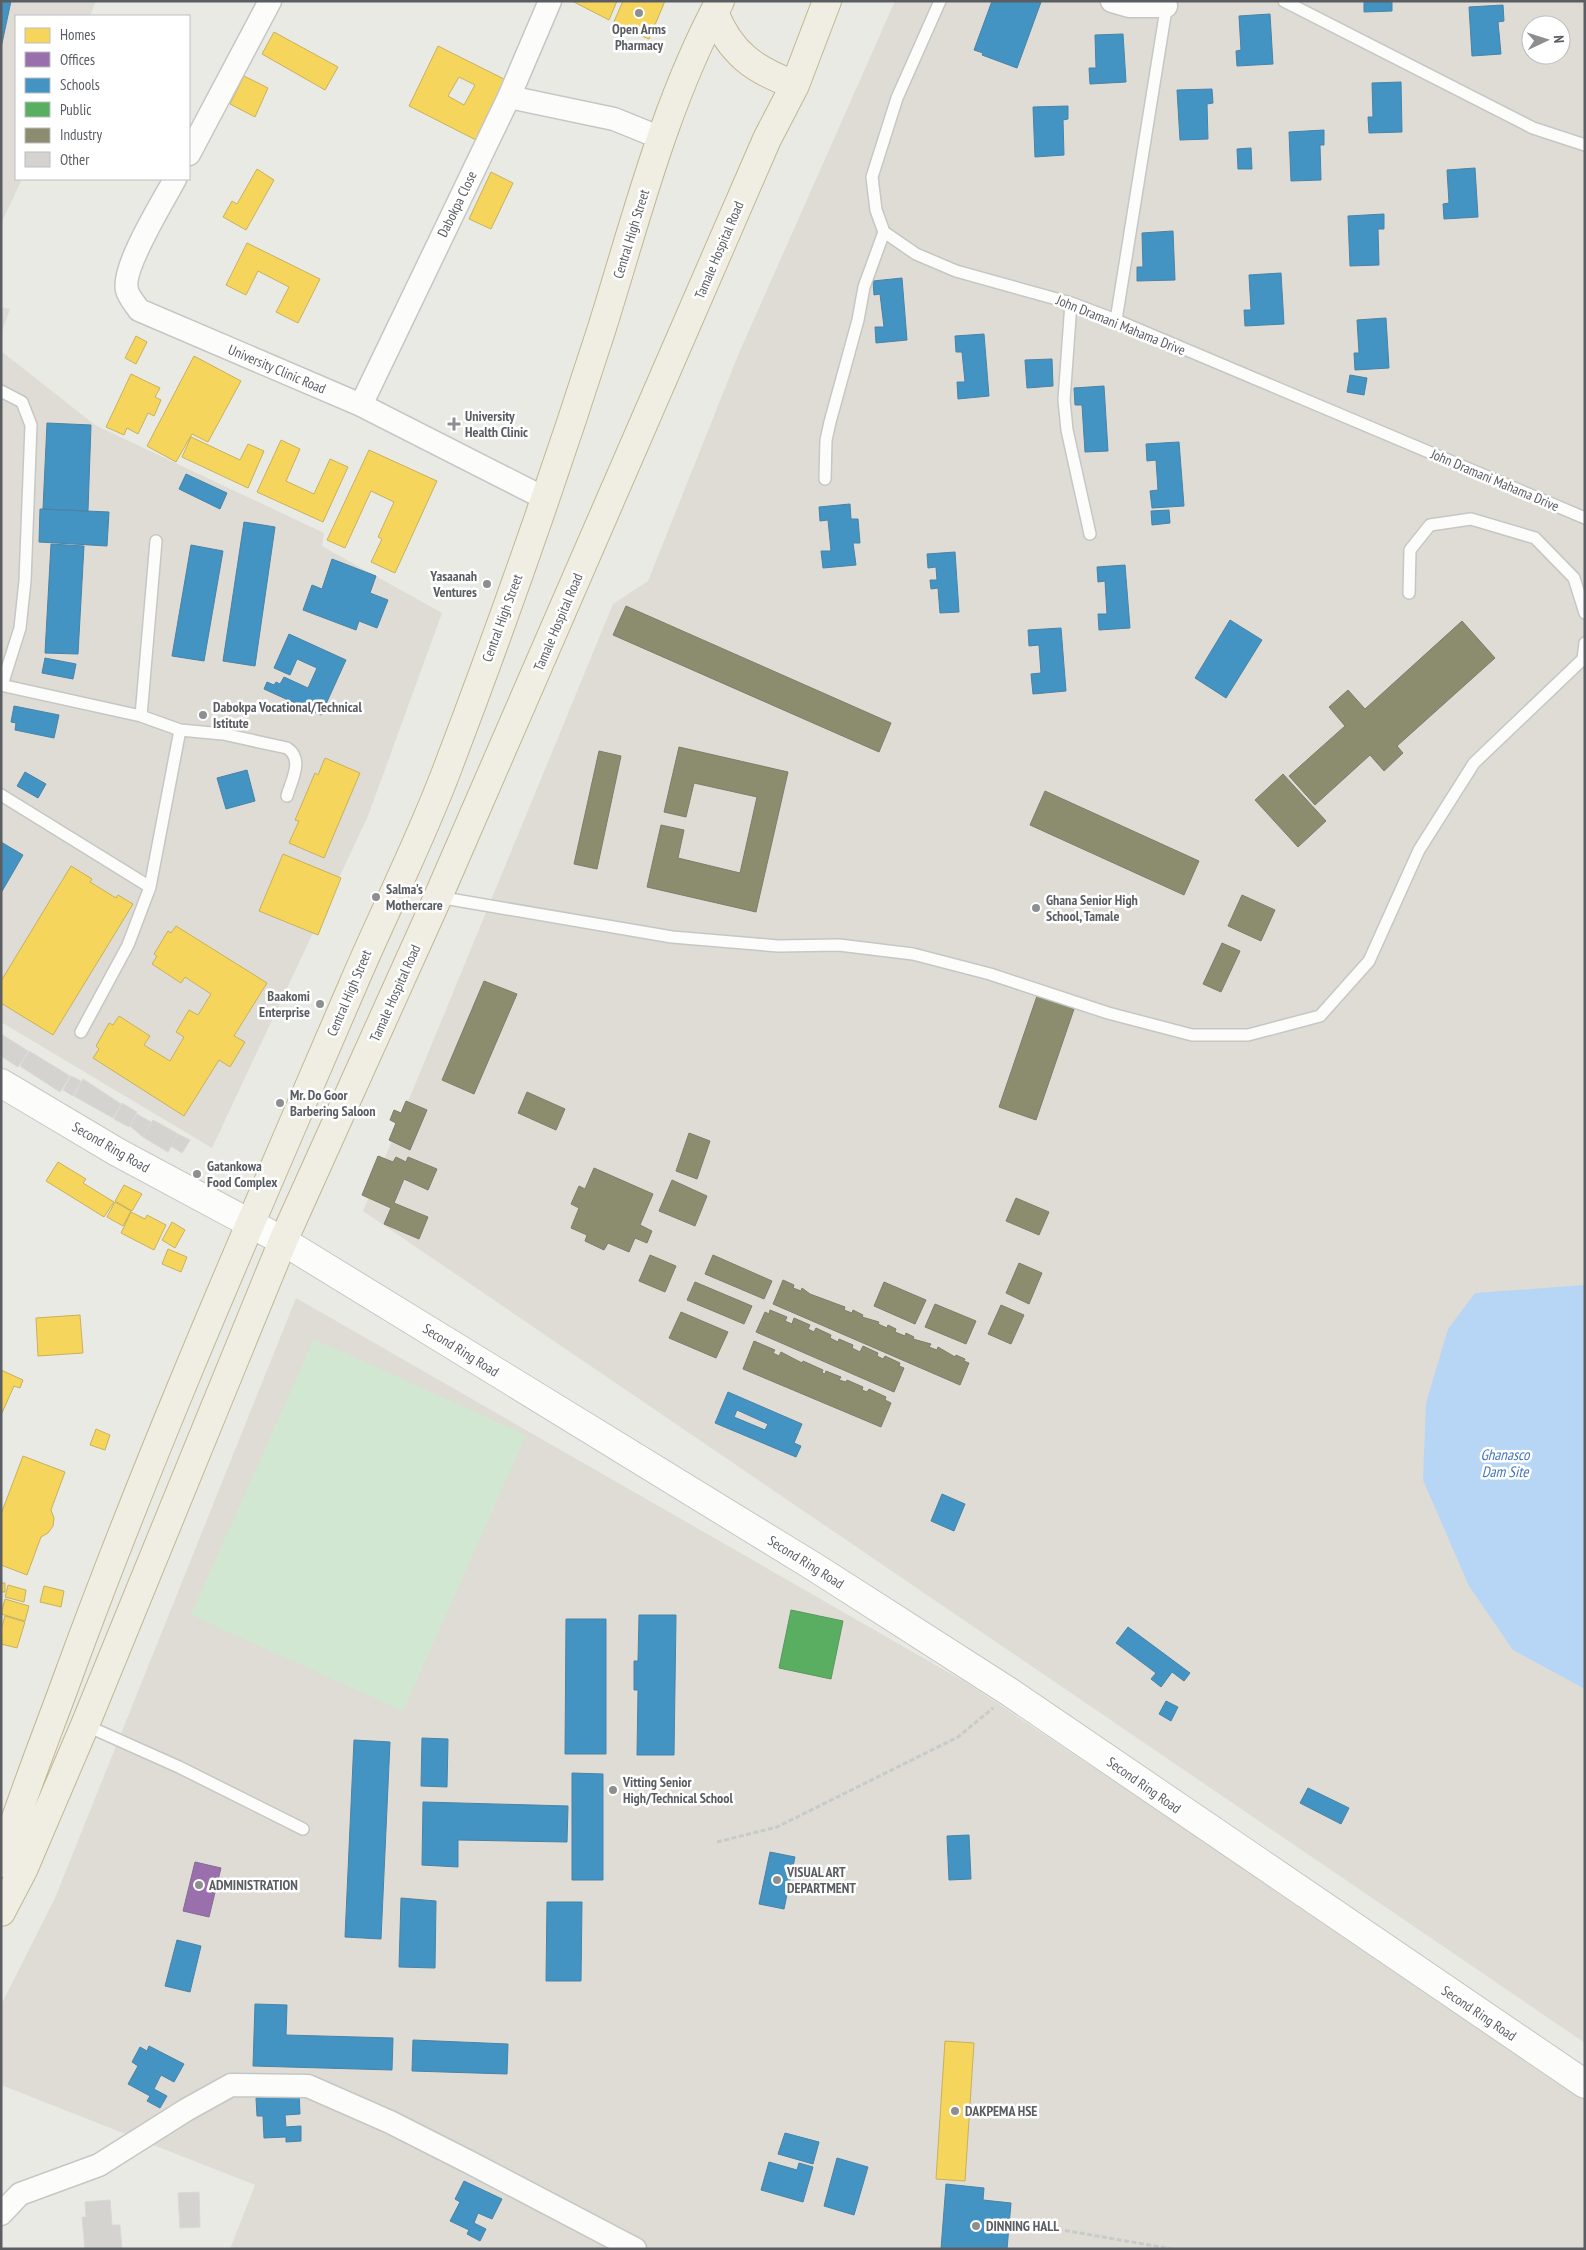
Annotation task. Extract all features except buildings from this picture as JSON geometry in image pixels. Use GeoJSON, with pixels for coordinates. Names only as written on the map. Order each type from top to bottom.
{"type":"FeatureCollection","features":[{"type":"Feature","properties":{"kind":"highway","name":"Tamale Hospital Road"},"geometry":{"type":"LineString","coordinates":[[1,1912],[23,1870],[85,1725],[284,1241],[438,898],[767,139],[795,85],[827,1]]}},
{"type":"Feature","properties":{"kind":"highway"},"geometry":{"type":"LineString","coordinates":[[717,6],[727,41],[742,56],[772,76],[795,85]]}},
{"type":"Feature","properties":{"kind":"highway","name":"Central High Street"},"geometry":{"type":"LineString","coordinates":[[1,1863],[86,1628],[142,1482],[212,1310],[252,1223],[446,773],[544,498],[599,336],[661,138],[682,81],[717,6]]}},
{"type":"Feature","properties":{"kind":"street"},"geometry":{"type":"LineString","coordinates":[[190,152],[270,1]]}},
{"type":"Feature","properties":{"kind":"street","name":"Dabokpa Close"},"geometry":{"type":"LineString","coordinates":[[361,405],[509,97],[550,1]]}},
{"type":"Feature","properties":{"kind":"street"},"geometry":{"type":"LineString","coordinates":[[1112,1],[1129,6],[1167,4]]}},
{"type":"Feature","properties":{"kind":"street"},"geometry":{"type":"LineString","coordinates":[[509,97],[614,119],[661,138]]}},
{"type":"Feature","properties":{"kind":"street","name":"University Clinic Road"},"geometry":{"type":"LineString","coordinates":[[174,180],[133,258],[129,272],[127,289],[139,310],[361,405],[544,498]]}},
{"type":"Feature","properties":{"kind":"street","name":"Second Ring Road"},"geometry":{"type":"LineString","coordinates":[[1,1083],[117,1152],[284,1241],[816,1568],[1008,1691],[1585,2084]]}},
{"type":"Feature","properties":{"kind":"street"},"geometry":{"type":"LineString","coordinates":[[1,2214],[20,2194],[99,2165],[186,2110],[231,2086],[308,2086],[460,2157],[635,2249]]}},
{"type":"Feature","properties":{"kind":"lane"},"geometry":{"type":"LineString","coordinates":[[825,479],[826,440],[830,422],[858,320],[864,287],[884,232],[876,210],[872,176],[897,98],[940,1]]}},
{"type":"Feature","properties":{"kind":"lane"},"geometry":{"type":"LineString","coordinates":[[1284,1],[1533,128],[1585,144]]}},
{"type":"Feature","properties":{"kind":"lane"},"geometry":{"type":"LineString","coordinates":[[1116,320],[1167,4]]}},
{"type":"Feature","properties":{"kind":"lane","name":"John Dramani Mahama Drive"},"geometry":{"type":"LineString","coordinates":[[884,232],[916,254],[956,271],[1072,303],[1116,320],[1585,518]]}},
{"type":"Feature","properties":{"kind":"lane"},"geometry":{"type":"LineString","coordinates":[[1072,303],[1064,400],[1068,430],[1090,534]]}},
{"type":"Feature","properties":{"kind":"lane"},"geometry":{"type":"LineString","coordinates":[[1,391],[22,402],[31,425],[25,581],[20,628],[2,685],[141,716],[180,730],[223,734],[287,748],[295,753],[298,760],[287,796]]}},
{"type":"Feature","properties":{"kind":"lane"},"geometry":{"type":"LineString","coordinates":[[1409,593],[1410,550],[1430,525],[1471,519],[1534,538],[1574,578],[1585,613]]}},
{"type":"Feature","properties":{"kind":"lane"},"geometry":{"type":"LineString","coordinates":[[141,716],[156,541]]}},
{"type":"Feature","properties":{"kind":"lane"},"geometry":{"type":"LineString","coordinates":[[438,898],[672,937],[778,946],[839,945],[913,954],[990,974],[1108,1013],[1192,1035],[1248,1035],[1320,1016],[1369,961],[1419,850],[1474,763],[1583,659],[1585,643]]}},
{"type":"Feature","properties":{"kind":"lane"},"geometry":{"type":"LineString","coordinates":[[81,1032],[128,945],[150,887],[180,730]]}},
{"type":"Feature","properties":{"kind":"lane"},"geometry":{"type":"LineString","coordinates":[[1,795],[150,887]]}},
{"type":"Feature","properties":{"kind":"lane"},"geometry":{"type":"LineString","coordinates":[[85,1725],[179,1767],[303,1829]]}},
{"type":"Feature","properties":{"kind":"path"},"geometry":{"type":"LineString","coordinates":[[717,1842],[777,1827],[958,1737],[988,1713],[1008,1691]]}},
{"type":"Feature","properties":{"kind":"path"},"geometry":{"type":"LineString","coordinates":[[1028,2224],[1172,2249]]}},
{"type":"Feature","properties":{"kind":"shaded area"},"geometry":{"type":"Polygon","coordinates":[[[1,1],[96,1],[90,15],[15,15],[15,180],[22,180],[1,224],[1,1]]]}},
{"type":"Feature","properties":{"kind":"shaded area","name":"Ghana Senior High School, Tamale"},"geometry":{"type":"Polygon","coordinates":[[[895,1],[1585,1],[1585,2043],[363,1211],[613,604],[648,581],[739,353],[895,1]]]}},
{"type":"Feature","properties":{"kind":"shaded area"},"geometry":{"type":"Polygon","coordinates":[[[1,307],[10,309],[1,334],[1,307]]]}},
{"type":"Feature","properties":{"kind":"shaded area","name":"Dabokpa Vocational/Technical Istitute"},"geometry":{"type":"Polygon","coordinates":[[[1,351],[95,425],[324,533],[322,546],[442,613],[368,816],[212,1148],[1,1022],[1,351]]]}},
{"type":"Feature","properties":{"kind":"shaded area","name":"Vitting Senior High/Technical School"},"geometry":{"type":"Polygon","coordinates":[[[296,1298],[967,1683],[1585,2096],[1585,2249],[230,2249],[255,2185],[1,2085],[1,2005],[55,1898],[296,1298]]]}},
{"type":"Feature","properties":{"kind":"green space"},"geometry":{"type":"Polygon","coordinates":[[[314,1339],[526,1435],[403,1711],[191,1615],[314,1339]]]}},
{"type":"Feature","properties":{"kind":"water","name":"Ghanasco Dam Site"},"geometry":{"type":"Polygon","coordinates":[[[1585,1285],[1585,1689],[1513,1650],[1469,1586],[1423,1480],[1426,1403],[1448,1329],[1475,1293],[1585,1285]]]}},
{"type":"Feature","properties":{"kind":"place","name":"Open Arms Pharmacy"},"geometry":{"type":"Point","coordinates":[639,13]}},
{"type":"Feature","properties":{"kind":"place","name":"University Health Clinic"},"geometry":{"type":"Point","coordinates":[454,424]}},
{"type":"Feature","properties":{"kind":"place","name":"Yasaanah Ventures"},"geometry":{"type":"Point","coordinates":[487,584]}},
{"type":"Feature","properties":{"kind":"place","name":"Dabokpa Vocational/Technical Istitute"},"geometry":{"type":"Point","coordinates":[203,715]}},
{"type":"Feature","properties":{"kind":"place","name":"Salma's Mothercare"},"geometry":{"type":"Point","coordinates":[376,897]}},
{"type":"Feature","properties":{"kind":"place","name":"Ghana Senior High School, Tamale"},"geometry":{"type":"Point","coordinates":[1036,908]}},
{"type":"Feature","properties":{"kind":"place","name":"Baakomi Enterprise"},"geometry":{"type":"Point","coordinates":[320,1004]}},
{"type":"Feature","properties":{"kind":"place","name":"Mr. Do Goor Barbering Saloon"},"geometry":{"type":"Point","coordinates":[280,1103]}},
{"type":"Feature","properties":{"kind":"place","name":"Gatankowa Food Complex"},"geometry":{"type":"Point","coordinates":[197,1174]}},
{"type":"Feature","properties":{"kind":"place","name":"Vitting Senior High/Technical School"},"geometry":{"type":"Point","coordinates":[613,1790]}},
{"type":"Feature","properties":{"kind":"place","name":"VISUAL ART DEPARTMENT"},"geometry":{"type":"Point","coordinates":[777,1880]}},
{"type":"Feature","properties":{"kind":"place","name":"ADMINISTRATION"},"geometry":{"type":"Point","coordinates":[199,1885]}},
{"type":"Feature","properties":{"kind":"place","name":"DAKPEMA HSE"},"geometry":{"type":"Point","coordinates":[955,2111]}},
{"type":"Feature","properties":{"kind":"place","name":"DINNING HALL"},"geometry":{"type":"Point","coordinates":[976,2226]}}]}
